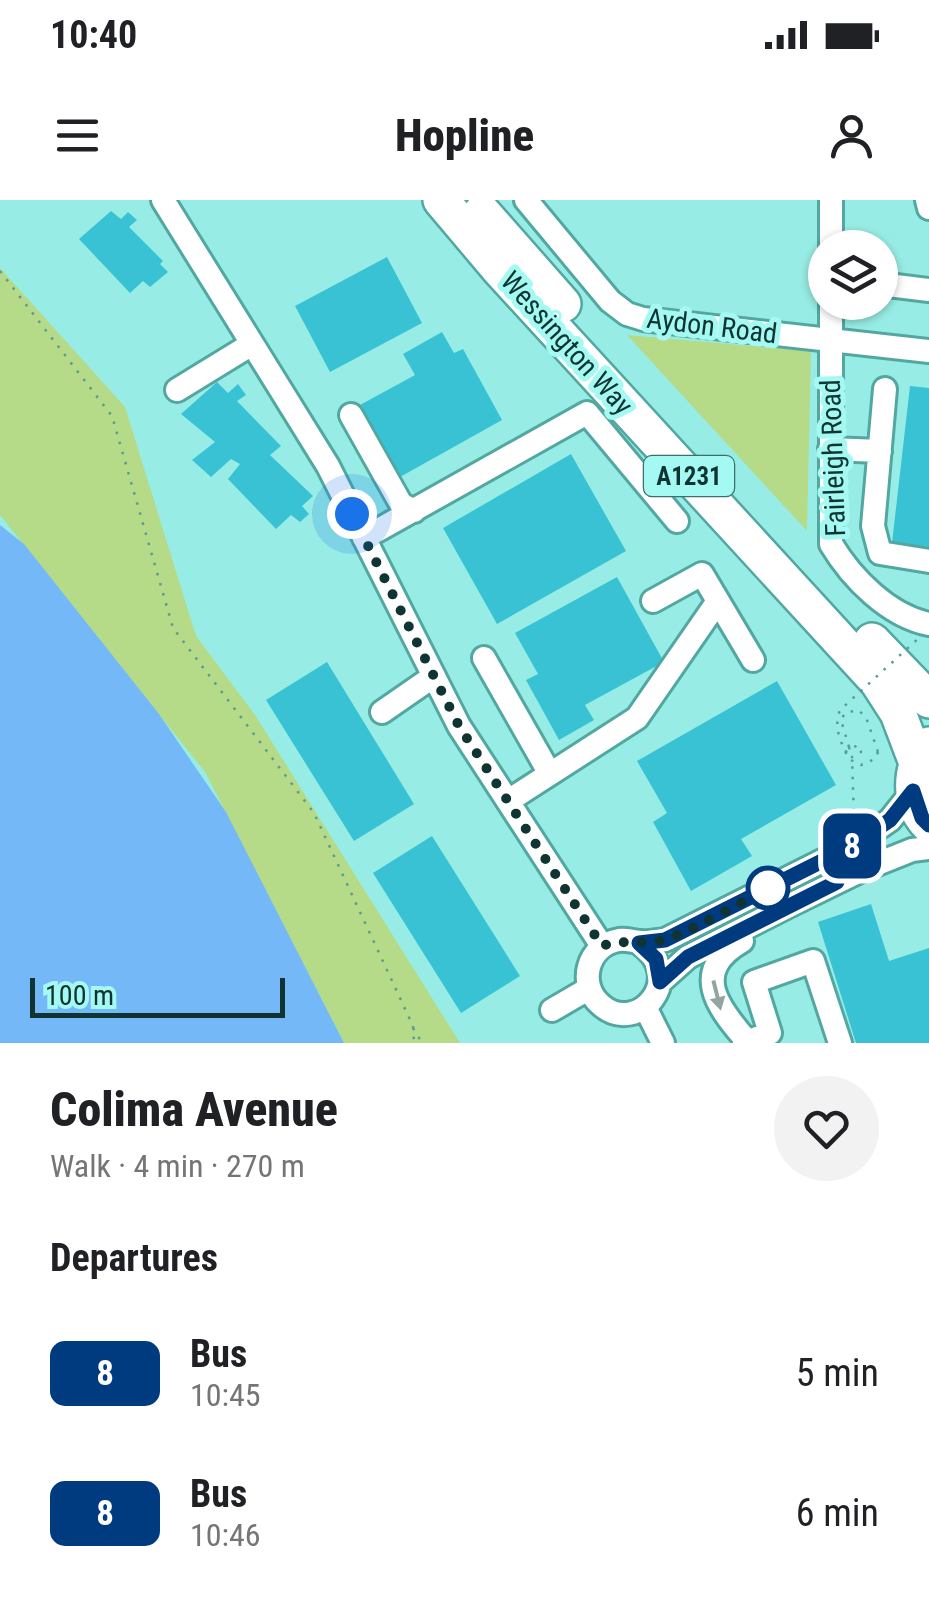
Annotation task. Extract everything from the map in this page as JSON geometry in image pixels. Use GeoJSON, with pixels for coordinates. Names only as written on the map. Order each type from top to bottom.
{"type":"FeatureCollection","features":[{"type":"Feature","properties":{"kind":"highway","name":"Wessington Way"},"geometry":{"type":"LineString","coordinates":[[441,200],[500,270],[878,682],[898,713],[920,766],[922,818],[929,825]]}},
{"type":"Feature","properties":{"kind":"highway","name":"Wessington Way"},"geometry":{"type":"LineString","coordinates":[[471,200],[929,700]]}},
{"type":"Feature","properties":{"kind":"street"},"geometry":{"type":"LineString","coordinates":[[164,200],[328,466],[459,726],[602,946]]}},
{"type":"Feature","properties":{"kind":"street"},"geometry":{"type":"LineString","coordinates":[[831,200],[831,230]]}},
{"type":"Feature","properties":{"kind":"street"},"geometry":{"type":"LineString","coordinates":[[927,200],[929,208]]}},
{"type":"Feature","properties":{"kind":"street","name":"Aydon Road"},"geometry":{"type":"LineString","coordinates":[[530,201],[610,300],[627,314],[643,319],[929,351]]}},
{"type":"Feature","properties":{"kind":"street"},"geometry":{"type":"LineString","coordinates":[[898,286],[929,290]]}},
{"type":"Feature","properties":{"kind":"street","name":"Fairleigh Road"},"geometry":{"type":"LineString","coordinates":[[831,320],[832,544],[887,607],[924,631]]}},
{"type":"Feature","properties":{"kind":"street"},"geometry":{"type":"LineString","coordinates":[[177,390],[252,344]]}},
{"type":"Feature","properties":{"kind":"street"},"geometry":{"type":"LineString","coordinates":[[886,389],[873,526],[880,553],[929,561]]}},
{"type":"Feature","properties":{"kind":"street"},"geometry":{"type":"LineString","coordinates":[[351,414],[402,504],[414,510]]}},
{"type":"Feature","properties":{"kind":"street"},"geometry":{"type":"LineString","coordinates":[[364,538],[587,414],[677,521]]}},
{"type":"Feature","properties":{"kind":"street"},"geometry":{"type":"LineString","coordinates":[[830,448],[880,451]]}},
{"type":"Feature","properties":{"kind":"street"},"geometry":{"type":"LineString","coordinates":[[653,600],[702,574],[753,660]]}},
{"type":"Feature","properties":{"kind":"street"},"geometry":{"type":"LineString","coordinates":[[508,802],[637,718],[718,601]]}},
{"type":"Feature","properties":{"kind":"street"},"geometry":{"type":"LineString","coordinates":[[484,658],[550,774]]}},
{"type":"Feature","properties":{"kind":"street"},"geometry":{"type":"LineString","coordinates":[[382,712],[434,676]]}},
{"type":"Feature","properties":{"kind":"street"},"geometry":{"type":"LineString","coordinates":[[920,766],[890,820],[852,846],[665,940],[619,940],[602,946],[587,971],[588,989],[608,1010],[631,1013],[645,1007],[660,982],[688,957],[862,870],[912,850],[929,848]]}},
{"type":"Feature","properties":{"kind":"street"},"geometry":{"type":"LineString","coordinates":[[788,906],[761,930],[722,952],[713,973],[713,996],[746,1042],[770,1033],[754,982],[813,961],[840,1043]]}},
{"type":"Feature","properties":{"kind":"street"},"geometry":{"type":"LineString","coordinates":[[639,943],[656,959],[660,982]]}},
{"type":"Feature","properties":{"kind":"street"},"geometry":{"type":"LineString","coordinates":[[552,1010],[588,989]]}},
{"type":"Feature","properties":{"kind":"street"},"geometry":{"type":"LineString","coordinates":[[645,1007],[663,1043]]}},
{"type":"Feature","properties":{"kind":"path"},"geometry":{"type":"LineString","coordinates":[[0,271],[112,416],[173,628],[314,812],[422,1043]]}},
{"type":"Feature","properties":{"kind":"path"},"geometry":{"type":"LineString","coordinates":[[852,846],[856,800],[852,756],[841,720],[845,713],[858,710],[866,717],[878,752],[874,759],[861,765],[849,759],[836,724],[840,710],[924,631]]}},
{"type":"Feature","properties":{"kind":"path"},"geometry":{"type":"LineString","coordinates":[[846,752],[858,745],[861,752],[852,756]]}},
{"type":"Feature","properties":{"kind":"path"},"geometry":{"type":"LineString","coordinates":[[412,1026],[414,1043]]}},
{"type":"Feature","properties":{"kind":"green space"},"geometry":{"type":"Polygon","coordinates":[[[0,268],[125,407],[196,636],[255,715],[460,1043],[344,1043],[205,772],[0,515],[0,268]]]}},
{"type":"Feature","properties":{"kind":"green space"},"geometry":{"type":"Polygon","coordinates":[[[627,335],[811,351],[807,531],[627,335]]]}},
{"type":"Feature","properties":{"kind":"water"},"geometry":{"type":"Polygon","coordinates":[[[0,525],[24,544],[159,714],[226,812],[344,1043],[0,1043],[0,525]]]}},
{"type":"Feature","properties":{"kind":"building"},"geometry":{"type":"Polygon","coordinates":[[[111,211],[121,219],[128,212],[137,220],[129,227],[163,261],[160,264],[168,272],[150,287],[143,281],[130,293],[79,239],[111,211]]]}},
{"type":"Feature","properties":{"kind":"building"},"geometry":{"type":"Polygon","coordinates":[[[387,257],[422,323],[330,372],[295,306],[387,257]]]}},
{"type":"Feature","properties":{"kind":"building"},"geometry":{"type":"Polygon","coordinates":[[[442,332],[454,353],[463,349],[502,420],[400,477],[360,405],[415,375],[403,354],[442,332]]]}},
{"type":"Feature","properties":{"kind":"building"},"geometry":{"type":"Polygon","coordinates":[[[217,382],[228,393],[238,384],[246,395],[237,401],[281,446],[270,455],[313,496],[302,506],[309,514],[300,522],[291,515],[276,529],[228,479],[240,464],[231,459],[211,477],[192,460],[215,442],[181,414],[217,382]]]}},
{"type":"Feature","properties":{"kind":"building"},"geometry":{"type":"Polygon","coordinates":[[[910,386],[929,388],[929,547],[892,543],[910,386]]]}},
{"type":"Feature","properties":{"kind":"building"},"geometry":{"type":"Polygon","coordinates":[[[571,454],[626,551],[497,624],[443,528],[571,454]]]}},
{"type":"Feature","properties":{"kind":"building"},"geometry":{"type":"Polygon","coordinates":[[[617,577],[664,662],[585,705],[594,720],[559,740],[526,680],[538,674],[515,633],[617,577]]]}},
{"type":"Feature","properties":{"kind":"building"},"geometry":{"type":"Polygon","coordinates":[[[327,662],[414,804],[354,841],[266,700],[327,662]]]}},
{"type":"Feature","properties":{"kind":"building"},"geometry":{"type":"Polygon","coordinates":[[[777,681],[836,785],[741,839],[752,856],[691,891],[653,822],[667,813],[637,761],[777,681]]]}},
{"type":"Feature","properties":{"kind":"building"},"geometry":{"type":"Polygon","coordinates":[[[432,836],[520,976],[461,1013],[373,873],[432,836]]]}},
{"type":"Feature","properties":{"kind":"building"},"geometry":{"type":"Polygon","coordinates":[[[871,904],[889,961],[929,948],[929,1043],[856,1043],[818,922],[871,904]]]}},
{"type":"Feature","properties":{"kind":"bus line","name":"8"},"geometry":{"type":"LineString","coordinates":[[837,882],[688,957],[660,982],[656,959],[639,943],[665,940],[852,846],[890,820],[913,791],[922,818],[929,825]]}},
{"type":"Feature","properties":{"kind":"route"},"geometry":{"type":"LineString","coordinates":[[352,514],[459,726],[602,946],[619,940],[665,940],[768,888]]}}]}
